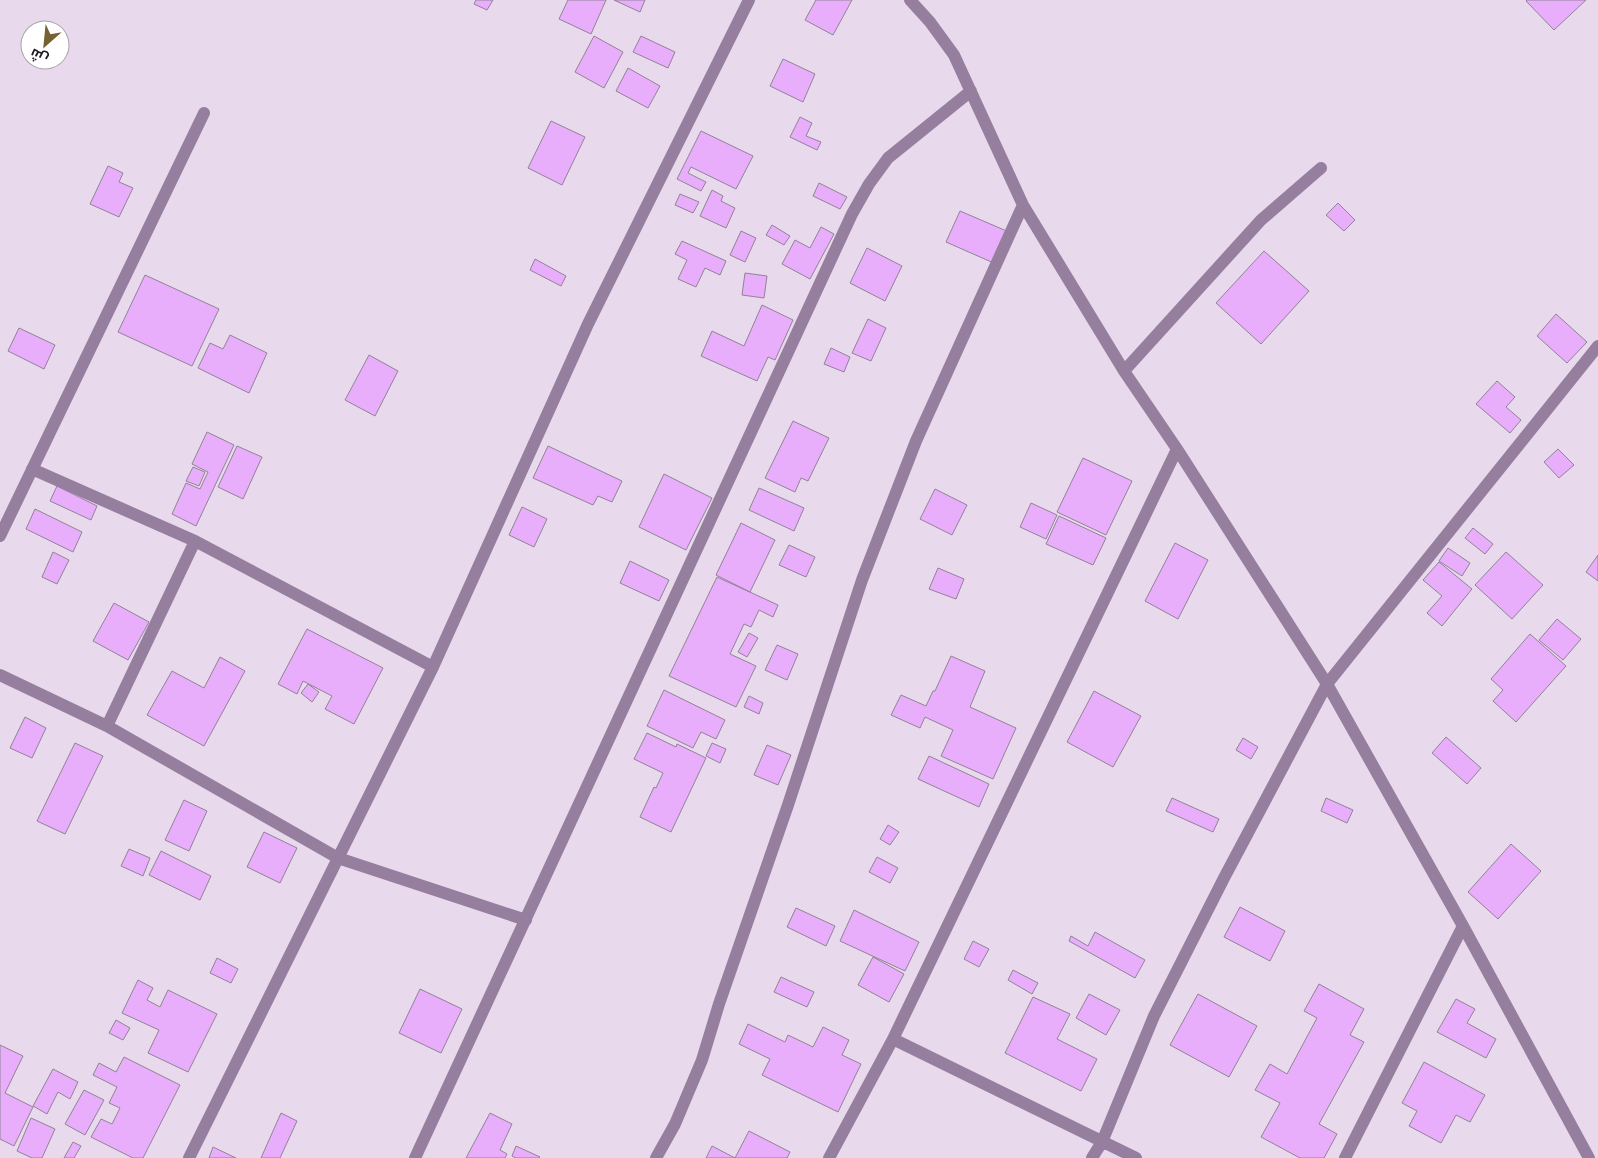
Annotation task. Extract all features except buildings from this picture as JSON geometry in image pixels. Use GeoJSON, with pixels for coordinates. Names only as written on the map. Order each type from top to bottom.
{"type":"FeatureCollection","features":[{"type":"Feature","properties":{"kind":"street"},"geometry":{"type":"LineString","coordinates":[[189,1158],[433,667],[588,324],[749,0]]}},
{"type":"Feature","properties":{"kind":"street"},"geometry":{"type":"LineString","coordinates":[[910,0],[930,22],[954,55],[1023,205],[1124,371],[1177,449],[1327,684],[1463,926],[1589,1158]]}},
{"type":"Feature","properties":{"kind":"street"},"geometry":{"type":"LineString","coordinates":[[415,1158],[860,199],[888,158],[971,91]]}},
{"type":"Feature","properties":{"kind":"street"},"geometry":{"type":"LineString","coordinates":[[0,536],[204,113]]}},
{"type":"Feature","properties":{"kind":"street"},"geometry":{"type":"LineString","coordinates":[[1124,371],[1261,220],[1321,168]]}},
{"type":"Feature","properties":{"kind":"street"},"geometry":{"type":"LineString","coordinates":[[656,1158],[675,1124],[702,1060],[862,580],[916,441],[1023,205]]}},
{"type":"Feature","properties":{"kind":"street"},"geometry":{"type":"LineString","coordinates":[[1092,1158],[1102,1142],[1154,1016],[1224,878],[1327,684],[1598,346]]}},
{"type":"Feature","properties":{"kind":"street"},"geometry":{"type":"LineString","coordinates":[[829,1158],[893,1039],[1177,449]]}},
{"type":"Feature","properties":{"kind":"street"},"geometry":{"type":"LineString","coordinates":[[32,469],[195,541],[433,667]]}},
{"type":"Feature","properties":{"kind":"street"},"geometry":{"type":"LineString","coordinates":[[107,726],[195,541]]}},
{"type":"Feature","properties":{"kind":"street"},"geometry":{"type":"LineString","coordinates":[[0,674],[107,726],[338,858],[526,920]]}},
{"type":"Feature","properties":{"kind":"street"},"geometry":{"type":"LineString","coordinates":[[1346,1158],[1463,926]]}},
{"type":"Feature","properties":{"kind":"street"},"geometry":{"type":"LineString","coordinates":[[893,1039],[1136,1158]]}}]}
